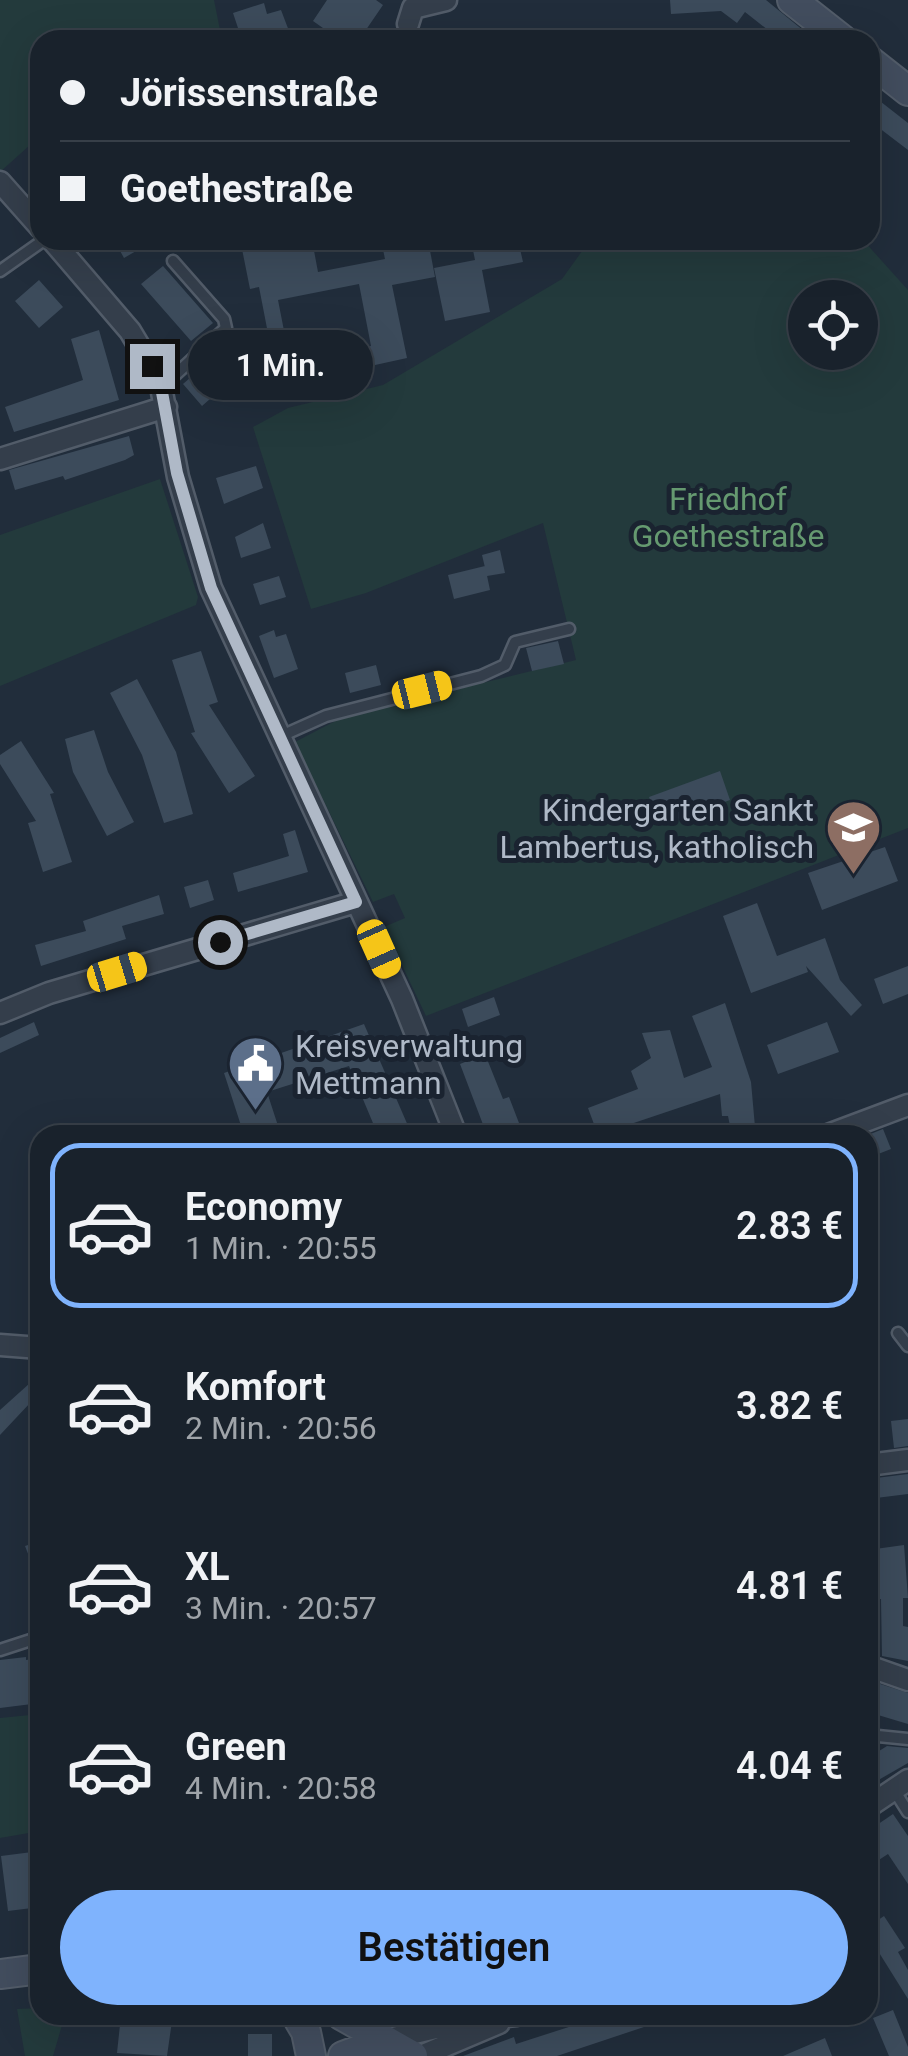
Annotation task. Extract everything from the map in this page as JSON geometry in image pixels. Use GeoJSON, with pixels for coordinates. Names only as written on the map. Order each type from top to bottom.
{"type":"FeatureCollection","features":[{"type":"Feature","properties":{"kind":"street"},"geometry":{"type":"LineString","coordinates":[[408,24],[413,8],[446,0]]}},
{"type":"Feature","properties":{"kind":"street"},"geometry":{"type":"LineString","coordinates":[[792,0],[830,30]]}},
{"type":"Feature","properties":{"kind":"street"},"geometry":{"type":"LineString","coordinates":[[880,69],[908,90]]}},
{"type":"Feature","properties":{"kind":"street"},"geometry":{"type":"LineString","coordinates":[[0,182],[30,216]]}},
{"type":"Feature","properties":{"kind":"street"},"geometry":{"type":"LineString","coordinates":[[57,250],[130,331],[163,397],[177,473],[201,559],[452,1125]]}},
{"type":"Feature","properties":{"kind":"street"},"geometry":{"type":"LineString","coordinates":[[0,458],[163,397]]}},
{"type":"Feature","properties":{"kind":"street"},"geometry":{"type":"LineString","coordinates":[[0,1013],[49,993],[356,902]]}},
{"type":"Feature","properties":{"kind":"street"},"geometry":{"type":"LineString","coordinates":[[855,1125],[908,1105]]}},
{"type":"Feature","properties":{"kind":"street"},"geometry":{"type":"LineString","coordinates":[[0,1345],[30,1347]]}},
{"type":"Feature","properties":{"kind":"street"},"geometry":{"type":"LineString","coordinates":[[878,1464],[908,1460]]}},
{"type":"Feature","properties":{"kind":"street"},"geometry":{"type":"LineString","coordinates":[[878,1670],[908,1680]]}},
{"type":"Feature","properties":{"kind":"street"},"geometry":{"type":"LineString","coordinates":[[878,1800],[901,1785]]}},
{"type":"Feature","properties":{"kind":"street"},"geometry":{"type":"LineString","coordinates":[[0,1974],[30,1970]]}},
{"type":"Feature","properties":{"kind":"street"},"geometry":{"type":"LineString","coordinates":[[302,2025],[311,2056]]}},
{"type":"Feature","properties":{"kind":"street"},"geometry":{"type":"LineString","coordinates":[[358,2025],[413,2056]]}},
{"type":"Feature","properties":{"kind":"street"},"geometry":{"type":"LineString","coordinates":[[343,2056],[385,2040],[448,2025]]}},
{"type":"Feature","properties":{"kind":"street"},"geometry":{"type":"LineString","coordinates":[[421,2056],[492,2025]]}},
{"type":"Feature","properties":{"kind":"lane"},"geometry":{"type":"LineString","coordinates":[[0,271],[33,250]]}},
{"type":"Feature","properties":{"kind":"lane"},"geometry":{"type":"LineString","coordinates":[[163,397],[226,328],[224,319],[173,261]]}},
{"type":"Feature","properties":{"kind":"lane"},"geometry":{"type":"LineString","coordinates":[[278,738],[326,716],[481,676],[505,665],[516,642],[569,629]]}},
{"type":"Feature","properties":{"kind":"lane"},"geometry":{"type":"LineString","coordinates":[[898,1332],[908,1346]]}},
{"type":"Feature","properties":{"kind":"lane"},"geometry":{"type":"LineString","coordinates":[[0,1650],[30,1640]]}},
{"type":"Feature","properties":{"kind":"lane"},"geometry":{"type":"LineString","coordinates":[[878,1736],[908,1739]]}},
{"type":"Feature","properties":{"kind":"lane"},"geometry":{"type":"LineString","coordinates":[[901,1785],[908,1812]]}},
{"type":"Feature","properties":{"kind":"green space"},"geometry":{"type":"Polygon","coordinates":[[[0,0],[214,0],[220,30],[30,30],[30,145],[0,172],[0,0]]]}},
{"type":"Feature","properties":{"kind":"green space","name":"Friedhof Goethestraße"},"geometry":{"type":"Polygon","coordinates":[[[583,250],[872,250],[908,290],[908,828],[426,1016],[384,927],[405,918],[394,894],[373,902],[295,742],[343,717],[576,660],[543,523],[366,593],[311,609],[253,427],[288,408],[383,385],[562,279],[583,250]]]}},
{"type":"Feature","properties":{"kind":"green space"},"geometry":{"type":"Polygon","coordinates":[[[160,479],[198,597],[196,605],[0,686],[0,535],[160,479]]]}},
{"type":"Feature","properties":{"kind":"green space"},"geometry":{"type":"Polygon","coordinates":[[[30,1715],[30,1833],[0,1838],[0,1718],[30,1715]]]}},
{"type":"Feature","properties":{"kind":"green space"},"geometry":{"type":"Polygon","coordinates":[[[30,2008],[30,2025],[62,2025],[53,2056],[25,2056],[17,2009],[30,2008]]]}},
{"type":"Feature","properties":{"kind":"building"},"geometry":{"type":"Polygon","coordinates":[[[327,0],[376,0],[383,5],[366,30],[326,30],[313,21],[327,0]]]}},
{"type":"Feature","properties":{"kind":"building"},"geometry":{"type":"Polygon","coordinates":[[[670,0],[766,0],[803,30],[768,30],[745,12],[737,23],[721,11],[671,14],[670,0]]]}},
{"type":"Feature","properties":{"kind":"building"},"geometry":{"type":"Polygon","coordinates":[[[264,3],[267,14],[281,10],[289,30],[239,30],[233,13],[264,3]]]}},
{"type":"Feature","properties":{"kind":"building"},"geometry":{"type":"Polygon","coordinates":[[[880,101],[908,123],[908,150],[880,129],[880,101]]]}},
{"type":"Feature","properties":{"kind":"building"},"geometry":{"type":"Polygon","coordinates":[[[120,250],[138,250],[124,258],[120,250]]]}},
{"type":"Feature","properties":{"kind":"building"},"geometry":{"type":"Polygon","coordinates":[[[242,250],[314,250],[318,272],[385,259],[383,250],[430,250],[435,277],[392,285],[407,358],[366,367],[362,348],[371,346],[359,284],[278,300],[287,346],[271,349],[259,287],[250,289],[242,250]]]}},
{"type":"Feature","properties":{"kind":"building"},"geometry":{"type":"Polygon","coordinates":[[[473,250],[520,250],[523,262],[482,270],[490,312],[445,321],[434,268],[475,260],[473,250]]]}},
{"type":"Feature","properties":{"kind":"building"},"geometry":{"type":"Polygon","coordinates":[[[163,266],[213,323],[191,341],[141,284],[163,266]]]}},
{"type":"Feature","properties":{"kind":"building"},"geometry":{"type":"Polygon","coordinates":[[[39,280],[63,307],[39,328],[15,301],[39,280]]]}},
{"type":"Feature","properties":{"kind":"building"},"geometry":{"type":"Polygon","coordinates":[[[99,330],[119,400],[14,432],[5,407],[83,380],[71,339],[99,330]]]}},
{"type":"Feature","properties":{"kind":"building"},"geometry":{"type":"Polygon","coordinates":[[[240,334],[259,356],[202,406],[183,384],[240,334]]]}},
{"type":"Feature","properties":{"kind":"building"},"geometry":{"type":"Polygon","coordinates":[[[129,436],[134,455],[125,460],[65,480],[63,476],[15,490],[9,470],[129,436]]]}},
{"type":"Feature","properties":{"kind":"building"},"geometry":{"type":"Polygon","coordinates":[[[256,466],[263,488],[224,504],[216,478],[256,466]]]}},
{"type":"Feature","properties":{"kind":"building"},"geometry":{"type":"Polygon","coordinates":[[[263,523],[271,548],[241,558],[235,537],[263,523]]]}},
{"type":"Feature","properties":{"kind":"building"},"geometry":{"type":"Polygon","coordinates":[[[500,550],[505,573],[487,576],[482,555],[500,550]]]}},
{"type":"Feature","properties":{"kind":"building"},"geometry":{"type":"Polygon","coordinates":[[[485,566],[490,590],[454,599],[448,575],[485,566]]]}},
{"type":"Feature","properties":{"kind":"building"},"geometry":{"type":"Polygon","coordinates":[[[279,576],[286,597],[260,605],[253,584],[279,576]]]}},
{"type":"Feature","properties":{"kind":"building"},"geometry":{"type":"Polygon","coordinates":[[[274,630],[276,637],[286,634],[298,669],[274,678],[259,636],[274,630]]]}},
{"type":"Feature","properties":{"kind":"building"},"geometry":{"type":"Polygon","coordinates":[[[558,641],[564,664],[532,671],[526,648],[558,641]]]}},
{"type":"Feature","properties":{"kind":"building"},"geometry":{"type":"Polygon","coordinates":[[[201,651],[218,702],[209,705],[255,776],[229,793],[191,733],[195,732],[172,660],[201,651]]]}},
{"type":"Feature","properties":{"kind":"building"},"geometry":{"type":"Polygon","coordinates":[[[376,665],[381,685],[350,693],[345,673],[376,665]]]}},
{"type":"Feature","properties":{"kind":"building"},"geometry":{"type":"Polygon","coordinates":[[[137,679],[176,752],[193,814],[164,823],[142,755],[110,693],[137,679]]]}},
{"type":"Feature","properties":{"kind":"building"},"geometry":{"type":"Polygon","coordinates":[[[94,730],[108,772],[134,822],[107,836],[73,772],[65,739],[94,730]]]}},
{"type":"Feature","properties":{"kind":"building"},"geometry":{"type":"Polygon","coordinates":[[[21,741],[54,793],[50,794],[72,862],[43,872],[28,823],[36,821],[0,764],[0,755],[21,741]]]}},
{"type":"Feature","properties":{"kind":"building"},"geometry":{"type":"Polygon","coordinates":[[[720,771],[730,800],[660,825],[649,797],[720,771]]]}},
{"type":"Feature","properties":{"kind":"building"},"geometry":{"type":"Polygon","coordinates":[[[295,830],[308,872],[238,892],[233,873],[289,856],[283,834],[295,830]]]}},
{"type":"Feature","properties":{"kind":"building","name":"Kindergarten Sankt Lambertus, katholisch"},"geometry":{"type":"Polygon","coordinates":[[[885,847],[898,881],[822,910],[808,873],[885,847]]]}},
{"type":"Feature","properties":{"kind":"building"},"geometry":{"type":"Polygon","coordinates":[[[208,880],[214,900],[190,908],[184,887],[208,880]]]}},
{"type":"Feature","properties":{"kind":"building"},"geometry":{"type":"Polygon","coordinates":[[[159,895],[164,914],[122,926],[126,939],[41,966],[35,945],[86,931],[83,921],[159,895]]]}},
{"type":"Feature","properties":{"kind":"building"},"geometry":{"type":"Polygon","coordinates":[[[757,903],[777,956],[825,938],[840,980],[862,1005],[851,1016],[806,966],[808,972],[751,993],[723,916],[757,903]]]}},
{"type":"Feature","properties":{"kind":"building"},"geometry":{"type":"Polygon","coordinates":[[[908,966],[908,994],[883,1004],[874,979],[908,966]]]}},
{"type":"Feature","properties":{"kind":"building"},"geometry":{"type":"Polygon","coordinates":[[[494,997],[500,1015],[468,1027],[462,1009],[494,997]]]}},
{"type":"Feature","properties":{"kind":"building"},"geometry":{"type":"Polygon","coordinates":[[[725,1003],[751,1082],[755,1125],[730,1125],[728,1116],[722,1116],[720,1094],[628,1125],[594,1125],[588,1108],[638,1089],[631,1071],[651,1058],[642,1033],[670,1030],[684,1078],[712,1067],[692,1016],[725,1003]]]}},
{"type":"Feature","properties":{"kind":"building"},"geometry":{"type":"Polygon","coordinates":[[[34,1022],[39,1035],[0,1053],[0,1038],[34,1022]]]}},
{"type":"Feature","properties":{"kind":"building"},"geometry":{"type":"Polygon","coordinates":[[[827,1022],[839,1052],[778,1074],[767,1045],[827,1022]]]}},
{"type":"Feature","properties":{"kind":"building"},"geometry":{"type":"Polygon","coordinates":[[[364,1024],[408,1125],[374,1125],[349,1066],[267,1092],[278,1125],[241,1125],[224,1073],[364,1024]]]}},
{"type":"Feature","properties":{"kind":"building"},"geometry":{"type":"Polygon","coordinates":[[[485,1054],[503,1099],[509,1097],[519,1123],[483,1125],[460,1064],[485,1054]]]}},
{"type":"Feature","properties":{"kind":"building"},"geometry":{"type":"Polygon","coordinates":[[[883,1129],[891,1149],[878,1154],[878,1131],[883,1129]]]}},
{"type":"Feature","properties":{"kind":"building"},"geometry":{"type":"Polygon","coordinates":[[[30,1383],[30,1403],[0,1435],[0,1410],[30,1383]]]}},
{"type":"Feature","properties":{"kind":"building"},"geometry":{"type":"Polygon","coordinates":[[[908,1419],[908,1446],[894,1448],[891,1421],[908,1419]]]}},
{"type":"Feature","properties":{"kind":"building"},"geometry":{"type":"Polygon","coordinates":[[[908,1474],[908,1494],[878,1498],[878,1478],[908,1474]]]}},
{"type":"Feature","properties":{"kind":"building"},"geometry":{"type":"Polygon","coordinates":[[[904,1545],[908,1598],[903,1598],[903,1626],[908,1627],[908,1661],[882,1656],[878,1549],[904,1545]]]}},
{"type":"Feature","properties":{"kind":"building"},"geometry":{"type":"Polygon","coordinates":[[[30,1659],[30,1704],[0,1708],[0,1660],[30,1659]]]}},
{"type":"Feature","properties":{"kind":"building"},"geometry":{"type":"Polygon","coordinates":[[[878,1683],[908,1693],[908,1724],[878,1715],[878,1683]]]}},
{"type":"Feature","properties":{"kind":"building"},"geometry":{"type":"Polygon","coordinates":[[[887,1746],[908,1748],[908,1763],[878,1780],[878,1752],[887,1746]]]}},
{"type":"Feature","properties":{"kind":"building"},"geometry":{"type":"Polygon","coordinates":[[[893,1814],[908,1836],[908,1884],[888,1854],[878,1860],[878,1824],[893,1814]]]}},
{"type":"Feature","properties":{"kind":"building"},"geometry":{"type":"Polygon","coordinates":[[[30,1852],[30,1908],[8,1911],[1,1856],[30,1852]]]}},
{"type":"Feature","properties":{"kind":"building"},"geometry":{"type":"Polygon","coordinates":[[[884,1916],[905,1948],[898,1952],[908,1970],[908,1999],[878,1951],[878,1920],[884,1916]]]}},
{"type":"Feature","properties":{"kind":"building"},"geometry":{"type":"Polygon","coordinates":[[[893,2010],[908,2056],[889,2056],[876,2025],[878,2016],[893,2010]]]}},
{"type":"Feature","properties":{"kind":"building"},"geometry":{"type":"Polygon","coordinates":[[[120,2025],[171,2025],[167,2056],[117,2053],[120,2025]]]}},
{"type":"Feature","properties":{"kind":"building"},"geometry":{"type":"Polygon","coordinates":[[[575,2025],[650,2025],[557,2056],[463,2056],[514,2037],[516,2044],[575,2025]]]}},
{"type":"Feature","properties":{"kind":"building"},"geometry":{"type":"Polygon","coordinates":[[[248,2034],[272,2034],[272,2056],[248,2056],[248,2034]]]}},
{"type":"Feature","properties":{"kind":"building"},"geometry":{"type":"Polygon","coordinates":[[[825,2038],[832,2056],[783,2056],[825,2038]]]}},
{"type":"Feature","properties":{"kind":"place","name":"Kindergarten Sankt Lambertus, katholisch"},"geometry":{"type":"Point","coordinates":[853,877]}},
{"type":"Feature","properties":{"kind":"place","name":"Kreisverwaltung Mettmann"},"geometry":{"type":"Point","coordinates":[256,1113]}},
{"type":"Feature","properties":{"kind":"route"},"geometry":{"type":"LineString","coordinates":[[152,366],[166,407],[191,527],[211,588],[356,902],[220,942]]}}]}
